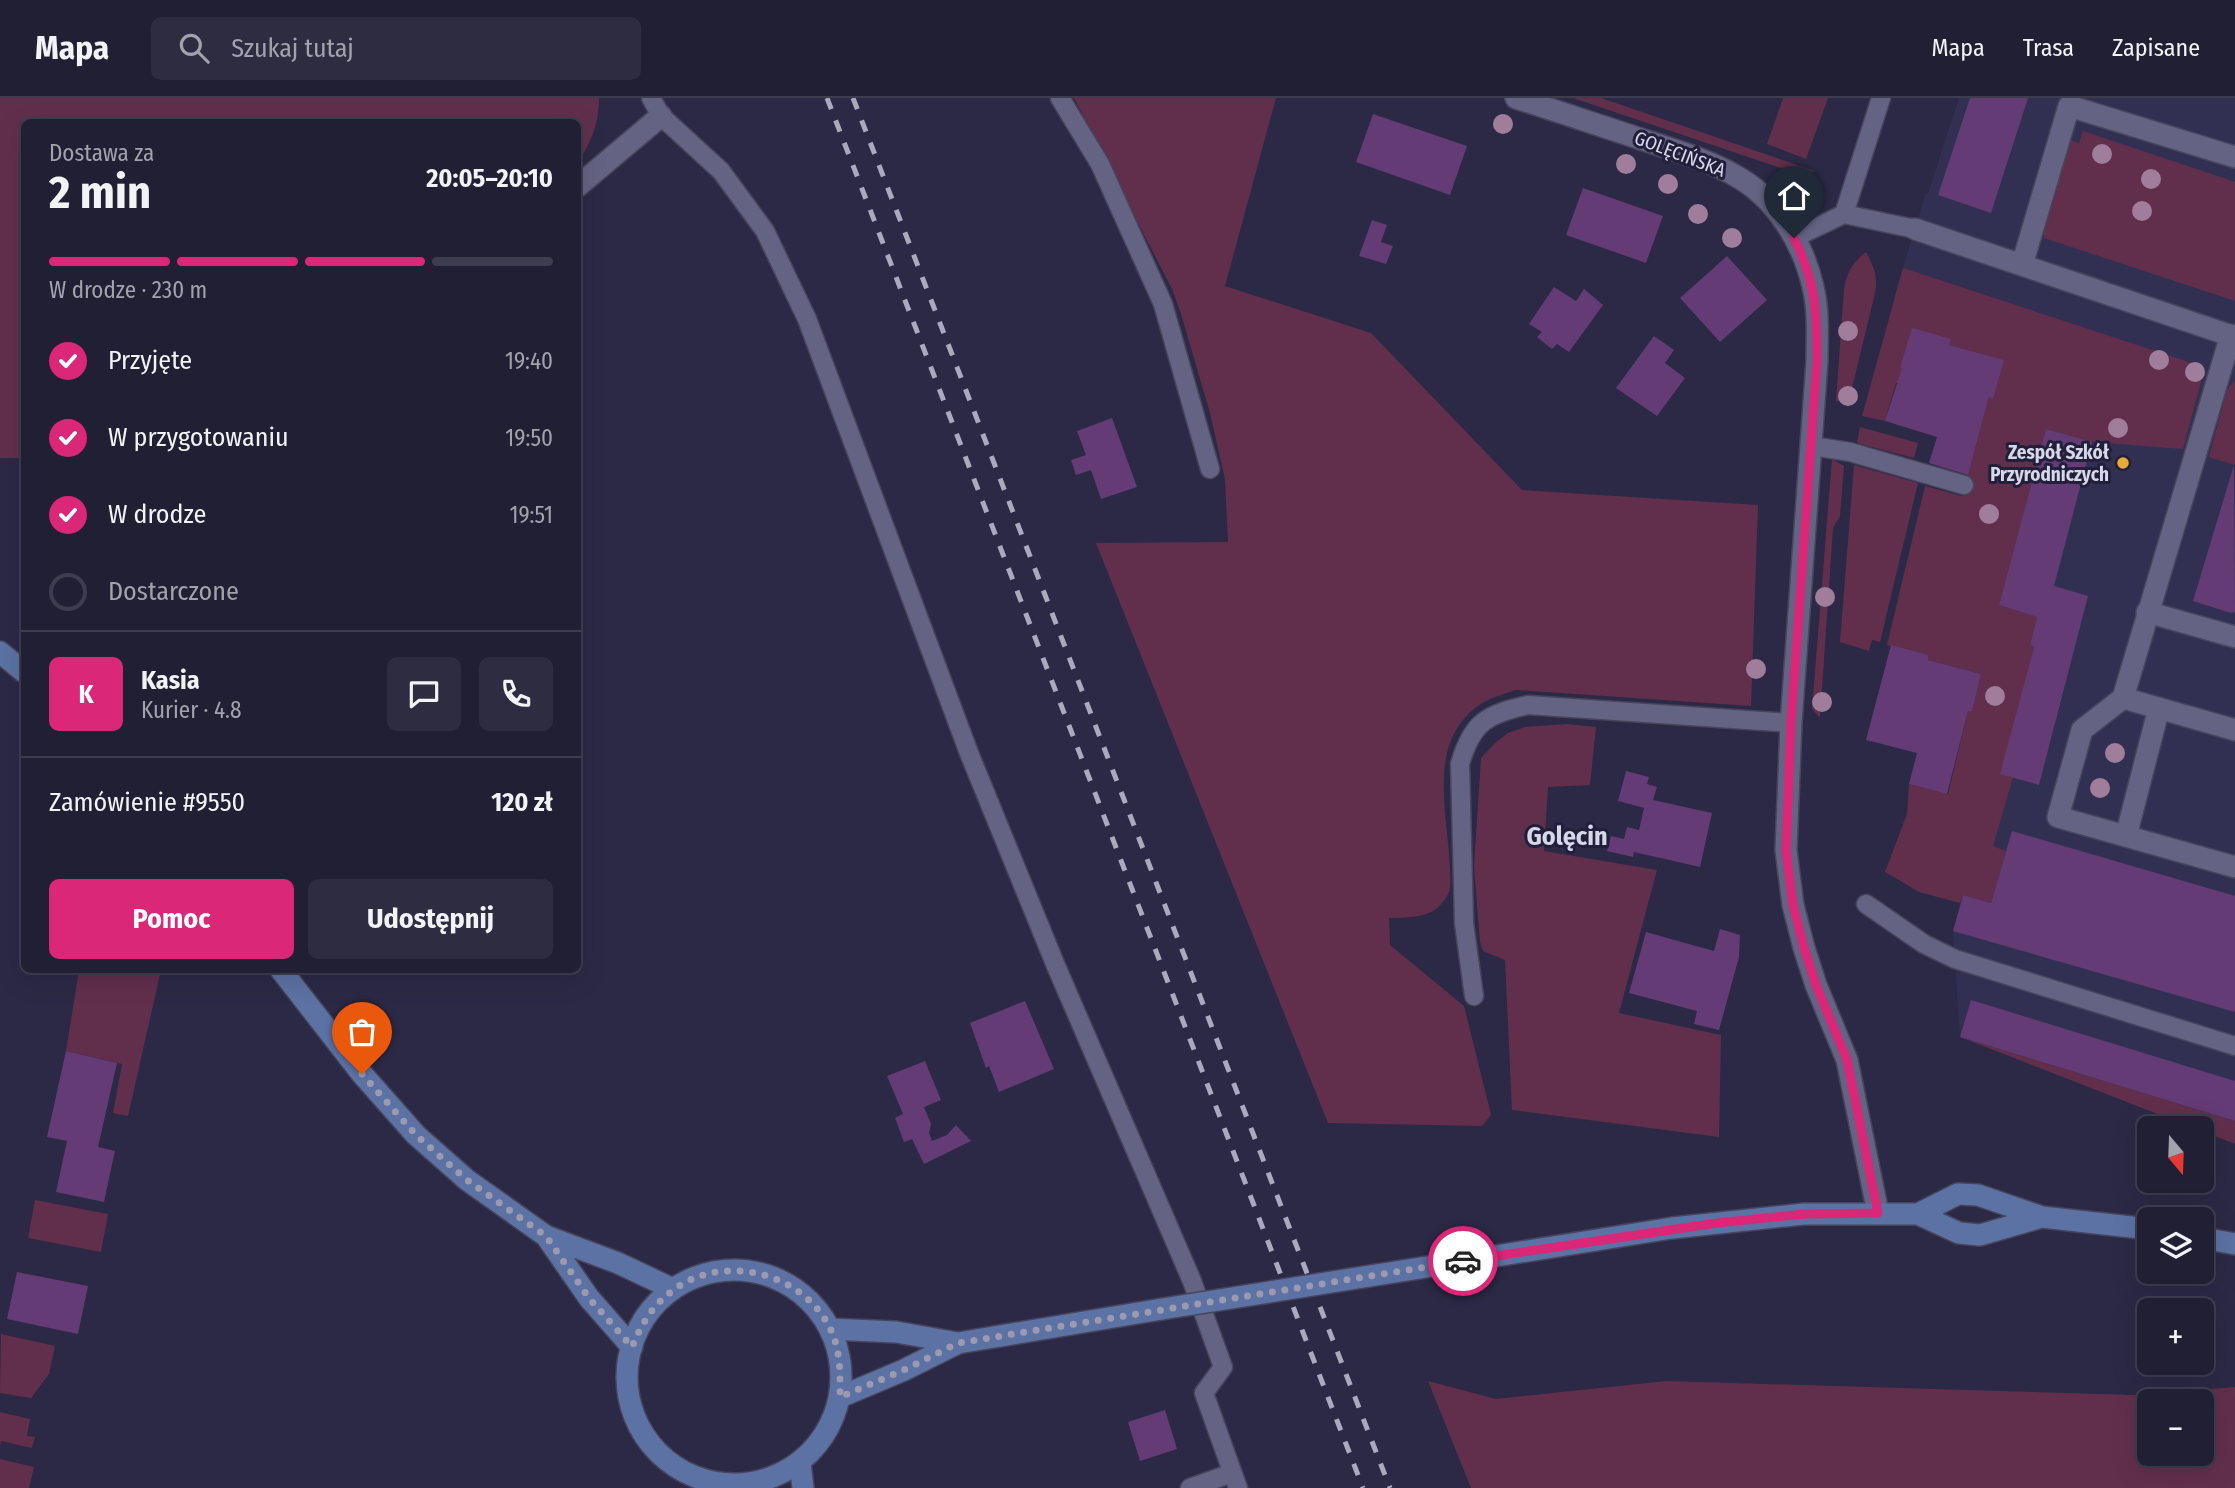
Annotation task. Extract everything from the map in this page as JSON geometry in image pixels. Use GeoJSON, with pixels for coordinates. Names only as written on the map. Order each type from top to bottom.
{"type":"FeatureCollection","features":[{"type":"Feature","properties":{"kind":"street","name":"GOLĘCIŃSKA"},"geometry":{"type":"LineString","coordinates":[[1516,98],[1695,157],[1737,176],[1773,206],[1794,238],[1813,286],[1817,361],[1791,723],[1786,850],[1793,905],[1816,985],[1847,1060],[1878,1213]]}},
{"type":"Feature","properties":{"kind":"street"},"geometry":{"type":"LineString","coordinates":[[2022,265],[2069,106],[2235,157]]}},
{"type":"Feature","properties":{"kind":"street"},"geometry":{"type":"LineString","coordinates":[[581,183],[656,107]]}},
{"type":"Feature","properties":{"kind":"street"},"geometry":{"type":"LineString","coordinates":[[1915,229],[2233,336],[2123,698],[2082,730],[2058,817],[2235,867]]}},
{"type":"Feature","properties":{"kind":"street"},"geometry":{"type":"LineString","coordinates":[[2147,612],[2235,637]]}},
{"type":"Feature","properties":{"kind":"street"},"geometry":{"type":"LineString","coordinates":[[0,652],[21,669]]}},
{"type":"Feature","properties":{"kind":"street"},"geometry":{"type":"LineString","coordinates":[[2123,698],[2235,730]]}},
{"type":"Feature","properties":{"kind":"street"},"geometry":{"type":"LineString","coordinates":[[2126,836],[2159,708]]}},
{"type":"Feature","properties":{"kind":"street"},"geometry":{"type":"LineString","coordinates":[[283,973],[362,1074],[416,1135],[467,1180],[546,1236],[618,1263],[673,1289]]}},
{"type":"Feature","properties":{"kind":"street"},"geometry":{"type":"LineString","coordinates":[[1918,1214],[1958,1194],[1978,1195],[2042,1217],[2137,1228]]}},
{"type":"Feature","properties":{"kind":"street"},"geometry":{"type":"LineString","coordinates":[[840,1397],[958,1343],[1695,1225],[1804,1214],[1918,1214],[1959,1233],[1980,1235],[2042,1217]]}},
{"type":"Feature","properties":{"kind":"street"},"geometry":{"type":"LineString","coordinates":[[546,1236],[589,1298],[632,1347]]}},
{"type":"Feature","properties":{"kind":"street"},"geometry":{"type":"LineString","coordinates":[[2214,1240],[2235,1244]]}},
{"type":"Feature","properties":{"kind":"street"},"geometry":{"type":"LineString","coordinates":[[732,1270],[762,1273],[791,1286],[814,1305],[830,1328],[840,1362],[840,1397],[831,1423],[819,1444],[800,1463],[771,1478],[741,1486],[711,1482],[684,1472],[660,1455],[642,1432],[631,1405],[627,1376],[632,1347],[641,1325],[655,1306],[673,1289],[701,1276],[732,1270]]}},
{"type":"Feature","properties":{"kind":"street"},"geometry":{"type":"LineString","coordinates":[[830,1328],[896,1332],[958,1343]]}},
{"type":"Feature","properties":{"kind":"street"},"geometry":{"type":"LineString","coordinates":[[800,1463],[803,1488]]}},
{"type":"Feature","properties":{"kind":"lane"},"geometry":{"type":"LineString","coordinates":[[1060,98],[1100,164],[1163,304],[1210,469]]}},
{"type":"Feature","properties":{"kind":"lane"},"geometry":{"type":"LineString","coordinates":[[1844,214],[1881,98]]}},
{"type":"Feature","properties":{"kind":"lane"},"geometry":{"type":"LineString","coordinates":[[656,107],[721,171],[765,231],[807,319],[969,754],[1066,992],[1192,1281],[1223,1367],[1204,1393],[1235,1480],[1190,1488]]}},
{"type":"Feature","properties":{"kind":"lane"},"geometry":{"type":"LineString","coordinates":[[1794,238],[1844,214],[1915,229]]}},
{"type":"Feature","properties":{"kind":"lane"},"geometry":{"type":"LineString","coordinates":[[1812,446],[1850,452],[1964,485]]}},
{"type":"Feature","properties":{"kind":"lane"},"geometry":{"type":"LineString","coordinates":[[1474,996],[1464,923],[1460,764],[1466,741],[1481,723],[1502,711],[1528,705],[1791,723]]}},
{"type":"Feature","properties":{"kind":"lane"},"geometry":{"type":"LineString","coordinates":[[1866,904],[1924,944],[1955,959],[2235,1046]]}},
{"type":"Feature","properties":{"kind":"shaded area"},"geometry":{"type":"Polygon","coordinates":[[[0,98],[599,98],[594,131],[581,156],[581,119],[21,119],[21,458],[0,458],[0,98]]]}},
{"type":"Feature","properties":{"kind":"shaded area"},"geometry":{"type":"Polygon","coordinates":[[[1074,98],[1276,98],[1225,286],[1371,333],[1522,490],[1758,505],[1751,706],[1515,690],[1484,702],[1464,719],[1451,740],[1445,763],[1444,788],[1450,890],[1432,911],[1417,916],[1389,918],[1390,945],[1464,1006],[1491,1115],[1482,1126],[1328,1123],[1096,543],[1228,542],[1225,479],[1210,413],[1181,314],[1172,289],[1074,98]]]}},
{"type":"Feature","properties":{"kind":"shaded area"},"geometry":{"type":"Polygon","coordinates":[[[1573,98],[1601,98],[1815,171],[1801,174],[1790,171],[1573,98]]]}},
{"type":"Feature","properties":{"kind":"shaded area"},"geometry":{"type":"Polygon","coordinates":[[[1783,98],[1828,98],[1806,159],[1767,144],[1783,98]]]}},
{"type":"Feature","properties":{"kind":"shaded area","name":"Zespół Szkół Przyrodniczych"},"geometry":{"type":"Polygon","coordinates":[[[1959,98],[2235,98],[2235,1121],[1960,1037],[1953,931],[1963,895],[1991,902],[1992,847],[2000,774],[2034,647],[2046,584],[2030,645],[1967,629],[2043,341],[1894,298],[1959,98]]]}},
{"type":"Feature","properties":{"kind":"shaded area"},"geometry":{"type":"Polygon","coordinates":[[[2083,131],[2235,182],[2235,301],[2044,238],[2044,228],[2070,140],[2079,143],[2083,131]]]}},
{"type":"Feature","properties":{"kind":"shaded area"},"geometry":{"type":"Polygon","coordinates":[[[1866,252],[1875,272],[1875,293],[1850,396],[1844,401],[1836,401],[1844,289],[1851,268],[1866,252]]]}},
{"type":"Feature","properties":{"kind":"shaded area"},"geometry":{"type":"Polygon","coordinates":[[[1903,268],[2195,364],[2201,374],[2183,449],[2092,442],[2046,429],[1999,605],[2037,617],[2030,645],[2034,647],[2001,773],[2013,777],[1993,846],[2006,851],[1991,903],[1963,895],[1960,903],[1919,892],[1885,872],[1907,814],[1909,784],[1948,794],[1968,711],[1972,712],[1981,674],[1928,660],[1929,655],[1887,645],[1925,486],[1962,496],[1989,397],[1993,398],[2003,360],[1949,345],[1951,339],[1900,368],[1898,383],[1885,421],[1862,416],[1903,268]]]}},
{"type":"Feature","properties":{"kind":"shaded area"},"geometry":{"type":"Polygon","coordinates":[[[2235,380],[2235,465],[2209,457],[2227,390],[2235,380]]]}},
{"type":"Feature","properties":{"kind":"shaded area"},"geometry":{"type":"Polygon","coordinates":[[[1860,427],[1918,443],[1914,458],[1857,443],[1860,427]]]}},
{"type":"Feature","properties":{"kind":"shaded area"},"geometry":{"type":"Polygon","coordinates":[[[1832,459],[1844,466],[1840,516],[1833,528],[1820,718],[1812,709],[1832,459]]]}},
{"type":"Feature","properties":{"kind":"shaded area"},"geometry":{"type":"Polygon","coordinates":[[[1854,465],[1918,483],[1880,642],[1872,640],[1869,651],[1840,642],[1854,465]]]}},
{"type":"Feature","properties":{"kind":"shaded area"},"geometry":{"type":"Polygon","coordinates":[[[1567,724],[1596,727],[1590,785],[1548,787],[1544,851],[1657,870],[1619,1013],[1721,1035],[1719,1137],[1512,1110],[1505,960],[1483,951],[1480,942],[1474,866],[1481,758],[1508,733],[1525,727],[1567,724]]]}},
{"type":"Feature","properties":{"kind":"shaded area"},"geometry":{"type":"Polygon","coordinates":[[[79,973],[160,973],[128,1116],[113,1113],[122,1064],[66,1051],[79,973]]]}},
{"type":"Feature","properties":{"kind":"shaded area"},"geometry":{"type":"Polygon","coordinates":[[[1960,1037],[2235,1121],[2235,1144],[2214,1136],[2214,1116],[2163,1116],[1960,1037]]]}},
{"type":"Feature","properties":{"kind":"shaded area"},"geometry":{"type":"Polygon","coordinates":[[[35,1200],[108,1214],[101,1252],[28,1238],[35,1200]]]}},
{"type":"Feature","properties":{"kind":"shaded area"},"geometry":{"type":"Polygon","coordinates":[[[1,1334],[55,1346],[49,1374],[31,1398],[0,1393],[1,1334]]]}},
{"type":"Feature","properties":{"kind":"shaded area"},"geometry":{"type":"Polygon","coordinates":[[[1428,1381],[1496,1399],[1667,1381],[2137,1395],[2137,1466],[2214,1466],[2214,1389],[2210,1389],[2235,1387],[2235,1488],[1471,1488],[1428,1381]]]}},
{"type":"Feature","properties":{"kind":"shaded area"},"geometry":{"type":"Polygon","coordinates":[[[0,1412],[30,1419],[27,1436],[35,1437],[32,1448],[1,1441],[0,1447],[0,1412]]]}},
{"type":"Feature","properties":{"kind":"shaded area"},"geometry":{"type":"Polygon","coordinates":[[[0,1459],[34,1467],[29,1488],[0,1488],[0,1459]]]}},
{"type":"Feature","properties":{"kind":"building"},"geometry":{"type":"Polygon","coordinates":[[[1970,98],[2028,98],[1991,213],[1938,195],[1970,98]]]}},
{"type":"Feature","properties":{"kind":"building"},"geometry":{"type":"Polygon","coordinates":[[[1373,114],[1467,146],[1450,195],[1356,162],[1373,114]]]}},
{"type":"Feature","properties":{"kind":"building"},"geometry":{"type":"Polygon","coordinates":[[[1583,188],[1663,216],[1646,263],[1566,235],[1583,188]]]}},
{"type":"Feature","properties":{"kind":"building"},"geometry":{"type":"Polygon","coordinates":[[[1372,220],[1387,225],[1381,242],[1393,246],[1386,264],[1359,256],[1372,220]]]}},
{"type":"Feature","properties":{"kind":"building"},"geometry":{"type":"Polygon","coordinates":[[[1727,256],[1767,300],[1720,342],[1680,298],[1727,256]]]}},
{"type":"Feature","properties":{"kind":"building"},"geometry":{"type":"Polygon","coordinates":[[[1554,287],[1576,301],[1584,289],[1603,305],[1569,352],[1557,344],[1552,349],[1537,337],[1542,332],[1529,324],[1554,287]]]}},
{"type":"Feature","properties":{"kind":"building"},"geometry":{"type":"Polygon","coordinates":[[[1912,328],[1951,339],[1949,345],[2004,360],[1993,399],[1989,397],[1968,475],[1929,463],[1937,437],[1885,421],[1912,328]]]}},
{"type":"Feature","properties":{"kind":"building"},"geometry":{"type":"Polygon","coordinates":[[[1654,336],[1674,350],[1665,363],[1685,378],[1657,416],[1616,388],[1654,336]]]}},
{"type":"Feature","properties":{"kind":"building"},"geometry":{"type":"Polygon","coordinates":[[[1112,418],[1137,487],[1101,499],[1091,470],[1076,475],[1071,460],[1086,455],[1077,431],[1112,418]]]}},
{"type":"Feature","properties":{"kind":"building"},"geometry":{"type":"Polygon","coordinates":[[[2046,429],[2092,442],[2054,586],[2088,596],[2039,785],[2000,774],[2034,647],[2030,645],[2037,617],[1999,605],[2046,429]]]}},
{"type":"Feature","properties":{"kind":"building"},"geometry":{"type":"Polygon","coordinates":[[[2234,465],[2235,612],[2231,613],[2193,601],[2234,465]]]}},
{"type":"Feature","properties":{"kind":"building"},"geometry":{"type":"Polygon","coordinates":[[[1891,645],[1929,655],[1928,660],[1981,674],[1972,712],[1968,711],[1947,794],[1909,784],[1917,753],[1866,740],[1891,645]]]}},
{"type":"Feature","properties":{"kind":"building"},"geometry":{"type":"Polygon","coordinates":[[[1626,771],[1649,777],[1647,784],[1657,787],[1653,800],[1712,813],[1700,867],[1634,852],[1633,857],[1607,851],[1611,836],[1624,839],[1627,827],[1639,830],[1644,808],[1618,801],[1626,771]]]}},
{"type":"Feature","properties":{"kind":"building"},"geometry":{"type":"Polygon","coordinates":[[[2012,831],[2235,896],[2235,1012],[1953,931],[1963,895],[1991,903],[2012,831]]]}},
{"type":"Feature","properties":{"kind":"building"},"geometry":{"type":"Polygon","coordinates":[[[1720,929],[1740,935],[1739,957],[1719,1030],[1694,1024],[1697,1011],[1629,993],[1646,932],[1714,951],[1720,929]]]}},
{"type":"Feature","properties":{"kind":"building"},"geometry":{"type":"Polygon","coordinates":[[[1971,1000],[2235,1081],[2235,1121],[1960,1037],[1971,1000]]]}},
{"type":"Feature","properties":{"kind":"building"},"geometry":{"type":"Polygon","coordinates":[[[1025,1001],[1054,1069],[999,1092],[989,1066],[986,1068],[970,1023],[1025,1001]]]}},
{"type":"Feature","properties":{"kind":"building"},"geometry":{"type":"Polygon","coordinates":[[[66,1051],[117,1063],[98,1147],[115,1151],[104,1202],[56,1192],[67,1141],[47,1137],[66,1051]]]}},
{"type":"Feature","properties":{"kind":"building"},"geometry":{"type":"Polygon","coordinates":[[[925,1061],[941,1100],[924,1107],[931,1124],[929,1133],[932,1141],[947,1135],[956,1125],[971,1141],[924,1164],[912,1139],[904,1142],[895,1118],[903,1114],[887,1076],[925,1061]]]}},
{"type":"Feature","properties":{"kind":"building"},"geometry":{"type":"Polygon","coordinates":[[[17,1272],[88,1286],[78,1334],[7,1319],[17,1272]]]}},
{"type":"Feature","properties":{"kind":"building"},"geometry":{"type":"Polygon","coordinates":[[[1165,1410],[1177,1449],[1140,1461],[1128,1422],[1165,1410]]]}},
{"type":"Feature","properties":{"kind":"railway"},"geometry":{"type":"LineString","coordinates":[[827,98],[1363,1488]]}},
{"type":"Feature","properties":{"kind":"railway"},"geometry":{"type":"LineString","coordinates":[[853,98],[1390,1488]]}},
{"type":"Feature","properties":{"kind":"way so far"},"geometry":{"type":"LineString","coordinates":[[362,1074],[416,1135],[467,1180],[546,1236],[589,1298],[632,1347],[641,1325],[655,1306],[673,1289],[701,1276],[732,1270],[762,1273],[791,1286],[814,1305],[830,1328],[840,1362],[840,1397],[958,1343],[1463,1261]]}},
{"type":"Feature","properties":{"kind":"place","name":"Zespół Szkół Przyrodniczych"},"geometry":{"type":"Point","coordinates":[2123,463]}},
{"type":"Feature","properties":{"kind":"district","name":"Golęcin"},"geometry":{"type":"Point","coordinates":[1567,836]}},
{"type":"Feature","properties":{"kind":"route"},"geometry":{"type":"LineString","coordinates":[[1463,1261],[1672,1228],[1804,1214],[1878,1213],[1847,1060],[1804,948],[1793,905],[1786,850],[1791,723],[1817,361],[1813,286],[1794,238]]}}]}
